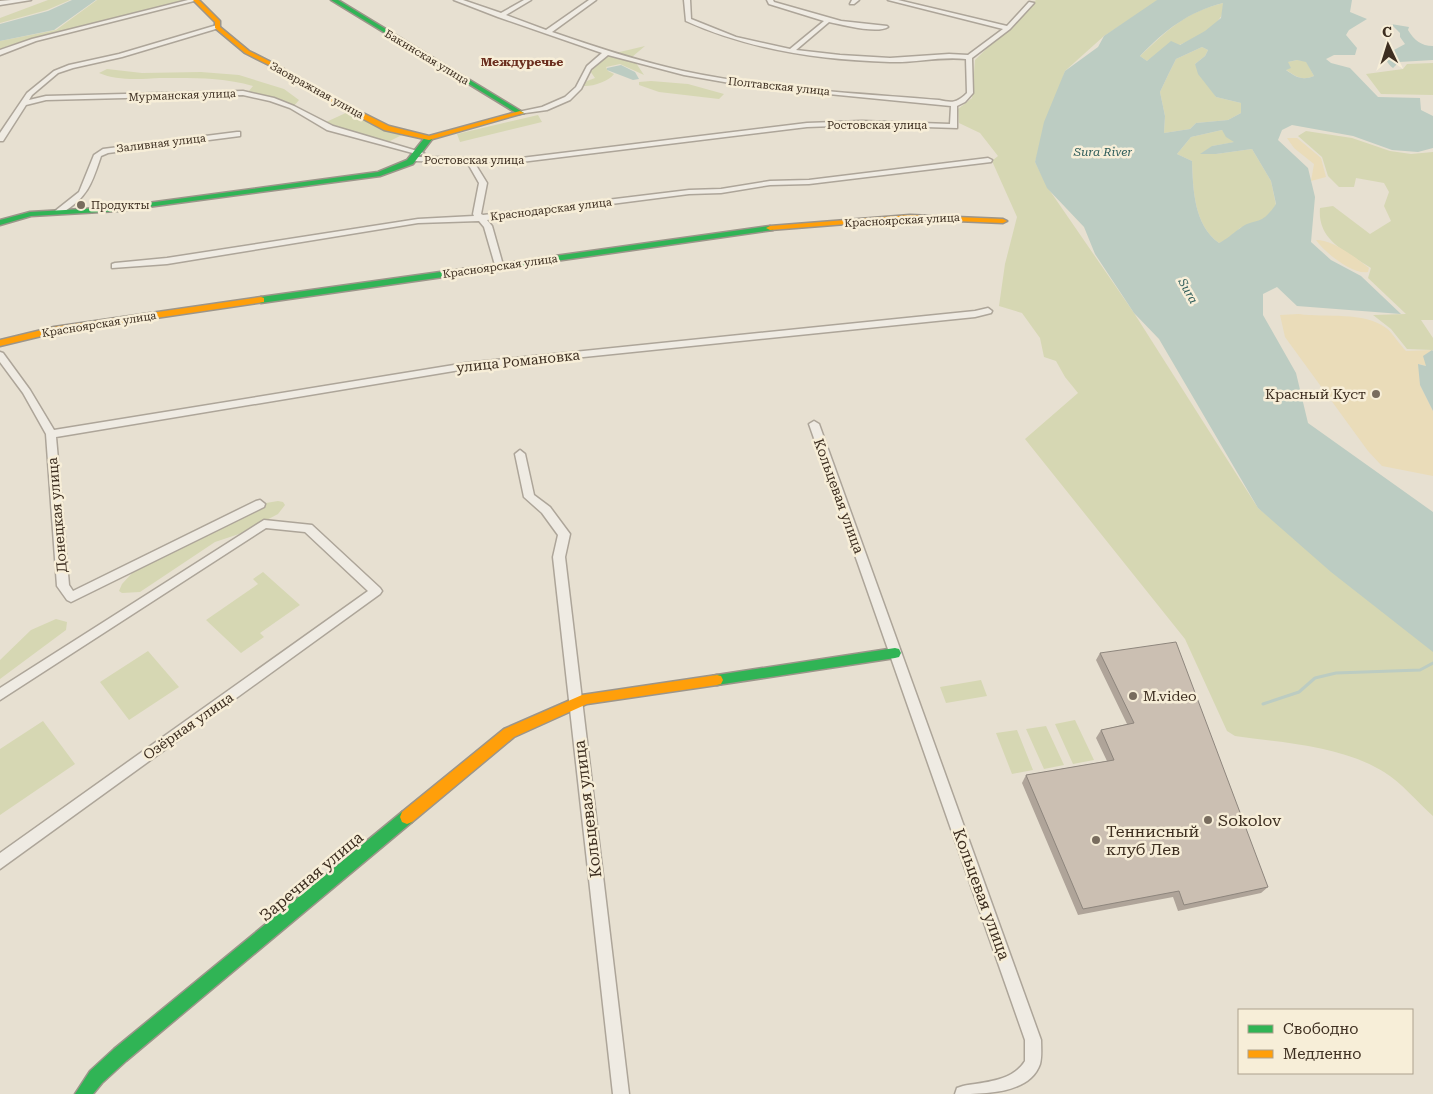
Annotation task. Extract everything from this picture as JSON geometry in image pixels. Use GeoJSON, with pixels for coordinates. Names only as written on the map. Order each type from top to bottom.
{"type":"FeatureCollection","features":[{"type":"Feature","properties":{"kind":"street"},"geometry":{"type":"LineString","coordinates":[[0,3],[28,0]]}},
{"type":"Feature","properties":{"kind":"street"},"geometry":{"type":"LineString","coordinates":[[0,54],[12,47],[34,40],[196,0]]}},
{"type":"Feature","properties":{"kind":"street","name":"Заовражная улица"},"geometry":{"type":"LineString","coordinates":[[196,0],[218,22],[217,27],[247,52],[277,67],[313,90],[387,128],[429,138]]}},
{"type":"Feature","properties":{"kind":"street","name":"Бакинская улица"},"geometry":{"type":"LineString","coordinates":[[334,0],[520,113]]}},
{"type":"Feature","properties":{"kind":"street"},"geometry":{"type":"LineString","coordinates":[[500,16],[528,0]]}},
{"type":"Feature","properties":{"kind":"street"},"geometry":{"type":"LineString","coordinates":[[547,32],[593,0]]}},
{"type":"Feature","properties":{"kind":"street"},"geometry":{"type":"LineString","coordinates":[[687,0],[688,20],[701,27],[792,50],[889,60],[921,59],[952,55],[970,57],[1008,28],[1031,3]]}},
{"type":"Feature","properties":{"kind":"street"},"geometry":{"type":"LineString","coordinates":[[770,0],[771,3],[828,20],[864,27],[885,27]]}},
{"type":"Feature","properties":{"kind":"street"},"geometry":{"type":"LineString","coordinates":[[892,0],[1008,28]]}},
{"type":"Feature","properties":{"kind":"street","name":"Полтавская улица"},"geometry":{"type":"LineString","coordinates":[[462,1],[500,16],[607,52],[682,73],[752,85],[939,102],[954,105]]}},
{"type":"Feature","properties":{"kind":"street"},"geometry":{"type":"LineString","coordinates":[[792,50],[828,20]]}},
{"type":"Feature","properties":{"kind":"street"},"geometry":{"type":"LineString","coordinates":[[0,139],[29,94],[56,72],[71,66],[120,56],[217,27]]}},
{"type":"Feature","properties":{"kind":"street"},"geometry":{"type":"LineString","coordinates":[[418,156],[429,138],[520,113],[534,112],[560,103],[572,96],[587,71],[607,52],[620,50]]}},
{"type":"Feature","properties":{"kind":"street"},"geometry":{"type":"LineString","coordinates":[[954,105],[963,101],[970,93],[970,57]]}},
{"type":"Feature","properties":{"kind":"street","name":"Мурманская улица"},"geometry":{"type":"LineString","coordinates":[[24,103],[46,98],[243,93],[272,99],[330,128],[418,156]]}},
{"type":"Feature","properties":{"kind":"street","name":"Ростовская улица"},"geometry":{"type":"LineString","coordinates":[[0,223],[30,214],[118,209],[380,174],[395,171],[418,156],[470,161],[521,160],[807,125],[871,123],[954,126],[954,105]]}},
{"type":"Feature","properties":{"kind":"street","name":"Заливная улица"},"geometry":{"type":"LineString","coordinates":[[59,211],[75,203],[84,194],[98,154],[106,151],[237,134]]}},
{"type":"Feature","properties":{"kind":"street","name":"Краснодарская улица"},"geometry":{"type":"LineString","coordinates":[[115,266],[166,261],[418,221],[482,218],[689,192],[809,182],[988,160]]}},
{"type":"Feature","properties":{"kind":"street"},"geometry":{"type":"LineString","coordinates":[[470,161],[483,183],[477,214],[488,226],[499,265]]}},
{"type":"Feature","properties":{"kind":"street","name":"Красноярская улица"},"geometry":{"type":"LineString","coordinates":[[0,343],[54,330],[499,265],[758,230],[849,222],[966,217],[1003,221]]}},
{"type":"Feature","properties":{"kind":"street","name":"улица Романовка"},"geometry":{"type":"LineString","coordinates":[[51,434],[466,366],[988,311]]}},
{"type":"Feature","properties":{"kind":"street","name":"Донецкая улица"},"geometry":{"type":"LineString","coordinates":[[0,355],[27,392],[51,434],[63,586],[71,597],[260,504]]}},
{"type":"Feature","properties":{"kind":"street","name":"Кольцевая улица"},"geometry":{"type":"LineString","coordinates":[[814,424],[1033,1040],[1032,1064],[1023,1076],[1011,1084],[963,1094]]}},
{"type":"Feature","properties":{"kind":"street","name":"Кольцевая улица"},"geometry":{"type":"LineString","coordinates":[[520,454],[529,497],[546,510],[564,534],[558,557],[621,1094]]}},
{"type":"Feature","properties":{"kind":"street","name":"Озёрная улица"},"geometry":{"type":"LineString","coordinates":[[0,695],[264,524],[308,528],[376,591],[0,862]]}},
{"type":"Feature","properties":{"kind":"street"},"geometry":{"type":"LineString","coordinates":[[574,702],[895,653]]}},
{"type":"Feature","properties":{"kind":"street","name":"Заречная улица"},"geometry":{"type":"LineString","coordinates":[[83,1094],[96,1077],[120,1056],[509,733],[574,702]]}},
{"type":"Feature","properties":{"kind":"green space"},"geometry":{"type":"Polygon","coordinates":[[[48,0],[70,0],[47,10],[0,23],[0,18],[48,0]]]}},
{"type":"Feature","properties":{"kind":"green space"},"geometry":{"type":"Polygon","coordinates":[[[97,0],[192,0],[7,46],[0,53],[0,41],[56,30],[97,0]]]}},
{"type":"Feature","properties":{"kind":"green space"},"geometry":{"type":"Polygon","coordinates":[[[1036,0],[1161,0],[1104,36],[1065,71],[1035,162],[1048,188],[1134,313],[1258,508],[1433,649],[1433,816],[1397,782],[1367,763],[1312,746],[1235,736],[1227,731],[1185,639],[1025,439],[1078,393],[1065,377],[1056,361],[1044,357],[1040,338],[1022,313],[999,306],[1005,264],[1017,217],[992,161],[998,156],[980,133],[959,123],[958,109],[972,98],[975,60],[1036,0]]]}},
{"type":"Feature","properties":{"kind":"green space"},"geometry":{"type":"Polygon","coordinates":[[[1223,3],[1221,17],[1206,32],[1147,61],[1140,56],[1187,17],[1223,3]]]}},
{"type":"Feature","properties":{"kind":"green space"},"geometry":{"type":"Polygon","coordinates":[[[645,46],[632,57],[644,75],[620,64],[606,67],[608,71],[614,74],[608,79],[583,86],[587,81],[595,78],[590,71],[607,55],[645,46]]]}},
{"type":"Feature","properties":{"kind":"green space"},"geometry":{"type":"Polygon","coordinates":[[[1202,47],[1208,50],[1205,56],[1195,64],[1216,97],[1241,103],[1241,113],[1228,120],[1196,123],[1190,129],[1164,133],[1165,116],[1160,92],[1176,59],[1202,47]]]}},
{"type":"Feature","properties":{"kind":"green space"},"geometry":{"type":"Polygon","coordinates":[[[1306,61],[1314,76],[1299,77],[1285,69],[1288,62],[1306,61]]]}},
{"type":"Feature","properties":{"kind":"green space"},"geometry":{"type":"Polygon","coordinates":[[[1433,63],[1433,95],[1381,94],[1366,74],[1403,69],[1407,64],[1433,63]]]}},
{"type":"Feature","properties":{"kind":"green space"},"geometry":{"type":"Polygon","coordinates":[[[107,69],[142,73],[201,72],[239,75],[284,89],[299,100],[294,106],[274,97],[248,92],[253,86],[230,81],[195,78],[129,79],[106,76],[99,73],[107,69]]]}},
{"type":"Feature","properties":{"kind":"green space"},"geometry":{"type":"Polygon","coordinates":[[[639,82],[688,84],[724,94],[719,99],[659,92],[639,85],[639,82]]]}},
{"type":"Feature","properties":{"kind":"green space"},"geometry":{"type":"Polygon","coordinates":[[[350,111],[404,134],[388,142],[324,123],[350,111]]]}},
{"type":"Feature","properties":{"kind":"green space"},"geometry":{"type":"Polygon","coordinates":[[[538,115],[542,122],[460,142],[457,134],[538,115]]]}},
{"type":"Feature","properties":{"kind":"green space"},"geometry":{"type":"Polygon","coordinates":[[[1222,130],[1235,142],[1212,146],[1216,154],[1252,149],[1271,181],[1276,205],[1266,219],[1240,228],[1228,239],[1219,243],[1204,227],[1196,206],[1192,161],[1177,154],[1191,137],[1222,130]]]}},
{"type":"Feature","properties":{"kind":"green space"},"geometry":{"type":"Polygon","coordinates":[[[1306,131],[1352,138],[1390,151],[1411,154],[1433,152],[1433,320],[1421,320],[1433,338],[1433,350],[1407,349],[1391,329],[1373,315],[1406,314],[1368,278],[1371,268],[1344,251],[1328,237],[1320,219],[1320,208],[1333,206],[1370,234],[1391,221],[1384,206],[1389,192],[1384,183],[1356,178],[1354,187],[1339,187],[1328,176],[1322,157],[1298,136],[1306,131]]]}},
{"type":"Feature","properties":{"kind":"green space"},"geometry":{"type":"Polygon","coordinates":[[[283,502],[285,505],[278,514],[242,533],[215,542],[140,592],[122,593],[119,591],[122,584],[135,570],[266,503],[283,502]]]}},
{"type":"Feature","properties":{"kind":"green space"},"geometry":{"type":"Polygon","coordinates":[[[263,572],[300,605],[260,633],[264,637],[241,653],[206,620],[258,584],[253,579],[263,572]]]}},
{"type":"Feature","properties":{"kind":"green space"},"geometry":{"type":"Polygon","coordinates":[[[56,619],[67,622],[66,630],[0,679],[0,660],[31,630],[56,619]]]}},
{"type":"Feature","properties":{"kind":"green space"},"geometry":{"type":"Polygon","coordinates":[[[148,651],[179,687],[129,720],[100,682],[148,651]]]}},
{"type":"Feature","properties":{"kind":"green space"},"geometry":{"type":"Polygon","coordinates":[[[981,680],[987,696],[946,703],[940,687],[981,680]]]}},
{"type":"Feature","properties":{"kind":"green space"},"geometry":{"type":"Polygon","coordinates":[[[1075,720],[1094,760],[1073,764],[1055,724],[1075,720]]]}},
{"type":"Feature","properties":{"kind":"green space"},"geometry":{"type":"Polygon","coordinates":[[[43,721],[75,764],[0,815],[0,749],[43,721]]]}},
{"type":"Feature","properties":{"kind":"green space"},"geometry":{"type":"Polygon","coordinates":[[[1046,726],[1064,765],[1044,769],[1026,729],[1046,726]]]}},
{"type":"Feature","properties":{"kind":"green space"},"geometry":{"type":"Polygon","coordinates":[[[1017,730],[1033,770],[1012,774],[996,733],[1017,730]]]}},
{"type":"Feature","properties":{"kind":"sand"},"geometry":{"type":"Polygon","coordinates":[[[1287,138],[1297,138],[1321,158],[1326,177],[1311,181],[1314,164],[1294,148],[1287,138]]]}},
{"type":"Feature","properties":{"kind":"sand"},"geometry":{"type":"Polygon","coordinates":[[[1316,240],[1329,243],[1344,250],[1369,268],[1368,272],[1347,267],[1326,251],[1316,240]]]}},
{"type":"Feature","properties":{"kind":"sand","name":"Красный Куст"},"geometry":{"type":"Polygon","coordinates":[[[1299,314],[1367,319],[1388,330],[1406,351],[1433,351],[1426,366],[1419,364],[1420,385],[1433,411],[1433,476],[1382,466],[1368,451],[1285,337],[1280,315],[1299,314]]]}},
{"type":"Feature","properties":{"kind":"water"},"geometry":{"type":"Polygon","coordinates":[[[72,0],[96,0],[54,30],[0,41],[0,24],[48,11],[72,0]]]}},
{"type":"Feature","properties":{"kind":"water","name":"Sura River"},"geometry":{"type":"Polygon","coordinates":[[[1157,0],[1352,0],[1350,12],[1367,19],[1349,30],[1346,35],[1357,48],[1355,55],[1334,55],[1326,59],[1331,63],[1350,68],[1378,97],[1420,98],[1421,110],[1433,116],[1433,148],[1418,152],[1392,150],[1353,136],[1292,125],[1282,130],[1278,140],[1308,168],[1315,197],[1311,242],[1331,260],[1361,276],[1401,314],[1297,306],[1277,287],[1263,294],[1263,315],[1296,373],[1308,423],[1433,512],[1433,652],[1331,572],[1258,508],[1159,339],[1134,313],[1095,254],[1084,227],[1047,188],[1035,162],[1044,122],[1065,71],[1098,47],[1104,36],[1157,0]],[[1223,3],[1188,17],[1168,30],[1140,56],[1147,61],[1171,41],[1180,45],[1205,31],[1221,18],[1223,3]],[[1202,47],[1176,59],[1160,92],[1165,116],[1164,133],[1190,129],[1196,123],[1228,120],[1241,113],[1241,103],[1216,97],[1198,74],[1195,64],[1205,56],[1208,50],[1202,47]],[[1297,60],[1288,62],[1291,68],[1286,70],[1293,75],[1299,78],[1314,76],[1306,62],[1297,60]],[[1222,130],[1191,137],[1177,154],[1192,161],[1196,206],[1204,227],[1219,243],[1245,225],[1262,219],[1271,211],[1276,204],[1271,181],[1252,149],[1216,154],[1200,154],[1212,146],[1234,142],[1226,137],[1222,130]]]}},
{"type":"Feature","properties":{"kind":"water"},"geometry":{"type":"Polygon","coordinates":[[[1391,24],[1409,27],[1408,30],[1418,42],[1433,46],[1433,60],[1399,62],[1393,68],[1387,61],[1385,51],[1394,50],[1405,44],[1400,37],[1400,33],[1391,24]]]}},
{"type":"Feature","properties":{"kind":"water"},"geometry":{"type":"Polygon","coordinates":[[[621,65],[635,72],[639,79],[633,80],[607,70],[607,68],[621,65]]]}},
{"type":"Feature","properties":{"kind":"water"},"geometry":{"type":"Polygon","coordinates":[[[1432,350],[1433,411],[1420,385],[1418,364],[1426,366],[1423,356],[1432,350]]]}},
{"type":"Feature","properties":{"kind":"building"},"geometry":{"type":"Polygon","coordinates":[[[1176,642],[1268,887],[1184,905],[1179,891],[1083,909],[1026,775],[1114,760],[1101,730],[1134,723],[1100,653],[1176,642]]]}},
{"type":"Feature","properties":{"kind":"waterway"},"geometry":{"type":"LineString","coordinates":[[1263,704],[1299,692],[1315,678],[1336,673],[1420,670],[1433,663]]}},
{"type":"Feature","properties":{"kind":"traffic: fast"},"geometry":{"type":"LineString","coordinates":[[334,0],[520,113]]}},
{"type":"Feature","properties":{"kind":"traffic: fast"},"geometry":{"type":"LineString","coordinates":[[0,223],[30,214],[118,209],[380,174],[410,162],[429,138]]}},
{"type":"Feature","properties":{"kind":"traffic: fast"},"geometry":{"type":"LineString","coordinates":[[261,300],[770,228]]}},
{"type":"Feature","properties":{"kind":"traffic: fast"},"geometry":{"type":"LineString","coordinates":[[717,680],[895,653]]}},
{"type":"Feature","properties":{"kind":"traffic: fast"},"geometry":{"type":"LineString","coordinates":[[83,1094],[96,1077],[120,1055],[407,817]]}},
{"type":"Feature","properties":{"kind":"traffic: slow"},"geometry":{"type":"LineString","coordinates":[[196,0],[218,22],[217,27],[247,52],[277,67],[313,90],[387,128],[429,138],[520,113]]}},
{"type":"Feature","properties":{"kind":"traffic: slow"},"geometry":{"type":"LineString","coordinates":[[770,228],[910,217],[1003,221]]}},
{"type":"Feature","properties":{"kind":"traffic: slow"},"geometry":{"type":"LineString","coordinates":[[0,343],[54,330],[261,300]]}},
{"type":"Feature","properties":{"kind":"traffic: slow"},"geometry":{"type":"LineString","coordinates":[[407,817],[509,733],[586,699],[717,680]]}},
{"type":"Feature","properties":{"kind":"place","name":"Продукты"},"geometry":{"type":"Point","coordinates":[81,205]}},
{"type":"Feature","properties":{"kind":"place","name":"Красный Куст"},"geometry":{"type":"Point","coordinates":[1376,394]}},
{"type":"Feature","properties":{"kind":"place","name":"M.video"},"geometry":{"type":"Point","coordinates":[1133,696]}},
{"type":"Feature","properties":{"kind":"place","name":"Sokolov"},"geometry":{"type":"Point","coordinates":[1208,820]}},
{"type":"Feature","properties":{"kind":"place","name":"Теннисный клуб Лев"},"geometry":{"type":"Point","coordinates":[1096,840]}},
{"type":"Feature","properties":{"kind":"district","name":"Междуречье"},"geometry":{"type":"Point","coordinates":[522,62]}},
{"type":"Feature","properties":{"kind":"water label","name":"Sura"},"geometry":{"type":"Point","coordinates":[1188,291]}}]}
